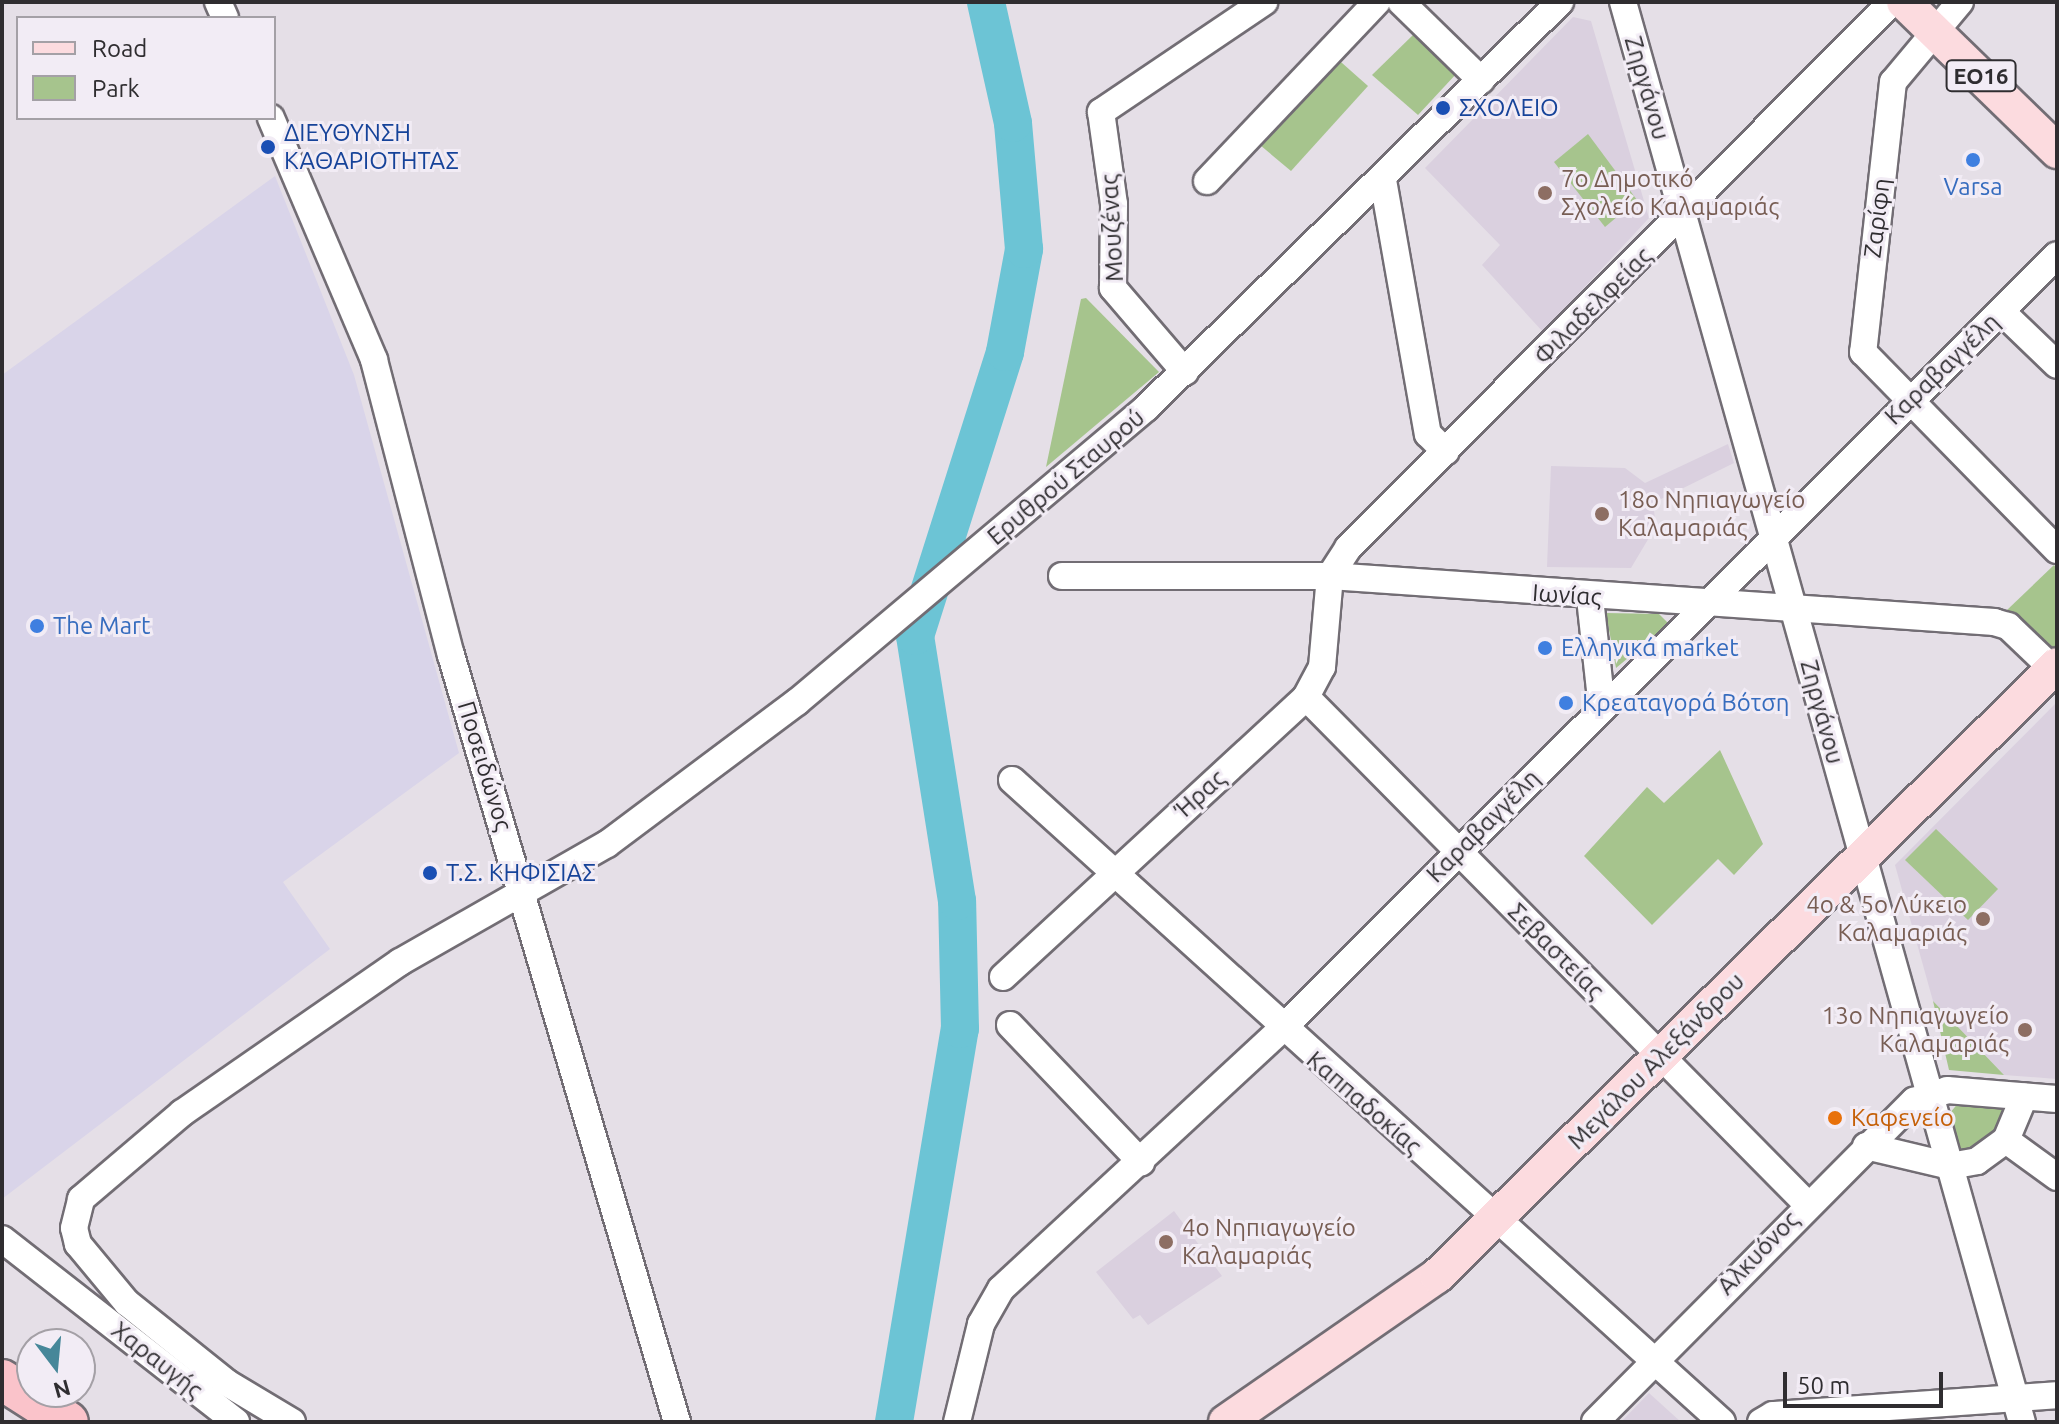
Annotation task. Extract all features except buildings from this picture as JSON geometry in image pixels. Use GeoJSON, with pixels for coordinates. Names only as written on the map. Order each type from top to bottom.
{"type":"FeatureCollection","features":[{"type":"Feature","properties":{"kind":"highway"},"geometry":{"type":"LineString","coordinates":[[2,1380],[68,1422]]}},
{"type":"Feature","properties":{"kind":"main road","name":"ΕΟ16"},"geometry":{"type":"LineString","coordinates":[[1904,2],[2057,151]]}},
{"type":"Feature","properties":{"kind":"main road","name":"Μεγάλου Αλεξάνδρου"},"geometry":{"type":"LineString","coordinates":[[1226,1422],[1408,1299],[1495,1219],[2055,667]]}},
{"type":"Feature","properties":{"kind":"street","name":"Μουζένας"},"geometry":{"type":"LineString","coordinates":[[1185,372],[1113,288],[1104,106],[1264,2]]}},
{"type":"Feature","properties":{"kind":"street"},"geometry":{"type":"LineString","coordinates":[[1207,181],[1377,2]]}},
{"type":"Feature","properties":{"kind":"street"},"geometry":{"type":"LineString","coordinates":[[1401,2],[1481,80]]}},
{"type":"Feature","properties":{"kind":"street","name":"Ερυθρού Σταυρού"},"geometry":{"type":"LineString","coordinates":[[292,1422],[227,1383],[127,1303],[78,1244],[75,1211],[182,1113],[400,962],[523,895],[627,831],[797,702],[972,557],[1185,372],[1560,2]]}},
{"type":"Feature","properties":{"kind":"street","name":"Ζηργάνου"},"geometry":{"type":"LineString","coordinates":[[1623,2],[1795,606],[1861,859],[2019,1411]]}},
{"type":"Feature","properties":{"kind":"street","name":"Φιλαδελφείας"},"geometry":{"type":"LineString","coordinates":[[1330,576],[1446,452],[1892,2]]}},
{"type":"Feature","properties":{"kind":"street","name":"Ζαρίφη"},"geometry":{"type":"LineString","coordinates":[[1960,2],[1893,82],[1862,341],[1865,356],[2057,550]]}},
{"type":"Feature","properties":{"kind":"street","name":"Ποσειδώνος"},"geometry":{"type":"LineString","coordinates":[[272,120],[374,360],[523,895],[677,1422]]}},
{"type":"Feature","properties":{"kind":"street"},"geometry":{"type":"LineString","coordinates":[[1383,180],[1428,434],[1446,452]]}},
{"type":"Feature","properties":{"kind":"street","name":"Καραβαγγέλη"},"geometry":{"type":"LineString","coordinates":[[957,1422],[981,1324],[1001,1289],[1281,1030],[1456,851],[2057,255]]}},
{"type":"Feature","properties":{"kind":"street"},"geometry":{"type":"LineString","coordinates":[[2002,312],[2057,365]]}},
{"type":"Feature","properties":{"kind":"street","name":"Ιωνίας"},"geometry":{"type":"LineString","coordinates":[[1062,576],[1330,576],[1590,598],[1795,606],[2008,626],[2055,667]]}},
{"type":"Feature","properties":{"kind":"street","name":"Ήρας"},"geometry":{"type":"LineString","coordinates":[[1003,977],[1306,697],[1322,667],[1330,576]]}},
{"type":"Feature","properties":{"kind":"street"},"geometry":{"type":"LineString","coordinates":[[1590,598],[1602,708]]}},
{"type":"Feature","properties":{"kind":"street","name":"Σεβαστείας"},"geometry":{"type":"LineString","coordinates":[[1306,697],[1807,1204]]}},
{"type":"Feature","properties":{"kind":"street","name":"Καππαδοκίας"},"geometry":{"type":"LineString","coordinates":[[1012,780],[1281,1030],[1655,1358],[1722,1422]]}},
{"type":"Feature","properties":{"kind":"street"},"geometry":{"type":"LineString","coordinates":[[1010,1025],[1141,1162]]}},
{"type":"Feature","properties":{"kind":"street"},"geometry":{"type":"LineString","coordinates":[[1929,1093],[2057,1099]]}},
{"type":"Feature","properties":{"kind":"street","name":"Αλκυόνος"},"geometry":{"type":"LineString","coordinates":[[1595,1422],[1807,1204],[1866,1146],[1929,1093]]}},
{"type":"Feature","properties":{"kind":"street"},"geometry":{"type":"LineString","coordinates":[[1866,1146],[1950,1166],[1977,1161],[2006,1140],[2024,1097]]}},
{"type":"Feature","properties":{"kind":"street"},"geometry":{"type":"LineString","coordinates":[[2006,1140],[2057,1177]]}},
{"type":"Feature","properties":{"kind":"street","name":"Χαραυγής"},"geometry":{"type":"LineString","coordinates":[[2,1239],[236,1422]]}},
{"type":"Feature","properties":{"kind":"street"},"geometry":{"type":"LineString","coordinates":[[1761,1422],[1773,1415],[2019,1411],[2057,1395]]}},
{"type":"Feature","properties":{"kind":"shaded area","name":"7o Δημοτικό Σχολείο Καλαμαριάς"},"geometry":{"type":"Polygon","coordinates":[[[1573,17],[1591,21],[1649,218],[1543,332],[1482,265],[1500,245],[1425,168],[1573,17]]]}},
{"type":"Feature","properties":{"kind":"shaded area"},"geometry":{"type":"Polygon","coordinates":[[[275,176],[354,375],[459,753],[283,882],[330,949],[2,1199],[2,375],[275,176]]]}},
{"type":"Feature","properties":{"kind":"shaded area","name":"18ο Νηπιαγωγείο Καλαμαριάς"},"geometry":{"type":"Polygon","coordinates":[[[1728,444],[1734,463],[1653,503],[1656,526],[1631,568],[1547,567],[1551,466],[1625,468],[1645,483],[1728,444]]]}},
{"type":"Feature","properties":{"kind":"shaded area","name":"4ο & 5ο Λύκειο Καλαμαριάς"},"geometry":{"type":"Polygon","coordinates":[[[2057,702],[2057,1079],[2004,1075],[1933,1001],[1895,865],[2057,702]]]}},
{"type":"Feature","properties":{"kind":"shaded area","name":"4ο Νηπιαγωγείο Καλαμαριάς"},"geometry":{"type":"Polygon","coordinates":[[[1174,1211],[1222,1276],[1148,1325],[1140,1315],[1133,1319],[1096,1272],[1174,1211]]]}},
{"type":"Feature","properties":{"kind":"shaded area"},"geometry":{"type":"Polygon","coordinates":[[[1649,1393],[1681,1422],[1621,1422],[1649,1393]]]}},
{"type":"Feature","properties":{"kind":"green space"},"geometry":{"type":"Polygon","coordinates":[[[1415,33],[1457,73],[1418,115],[1372,75],[1415,33]]]}},
{"type":"Feature","properties":{"kind":"green space"},"geometry":{"type":"Polygon","coordinates":[[[1333,55],[1368,86],[1291,171],[1254,140],[1333,55]]]}},
{"type":"Feature","properties":{"kind":"green space"},"geometry":{"type":"Polygon","coordinates":[[[1588,134],[1637,200],[1605,227],[1554,162],[1588,134]]]}},
{"type":"Feature","properties":{"kind":"green space"},"geometry":{"type":"Polygon","coordinates":[[[1086,298],[1159,372],[1046,467],[1081,299],[1086,298]]]}},
{"type":"Feature","properties":{"kind":"green space"},"geometry":{"type":"Polygon","coordinates":[[[2054,565],[2057,569],[2056,657],[2007,610],[2054,565]]]}},
{"type":"Feature","properties":{"kind":"green space"},"geometry":{"type":"Polygon","coordinates":[[[1606,613],[1659,614],[1669,624],[1616,668],[1606,613]]]}},
{"type":"Feature","properties":{"kind":"green space"},"geometry":{"type":"Polygon","coordinates":[[[1720,750],[1763,844],[1734,875],[1718,859],[1652,925],[1584,856],[1647,787],[1664,803],[1720,750]]]}},
{"type":"Feature","properties":{"kind":"green space"},"geometry":{"type":"Polygon","coordinates":[[[1936,829],[1998,889],[1968,920],[1905,860],[1936,829]]]}},
{"type":"Feature","properties":{"kind":"green space"},"geometry":{"type":"Polygon","coordinates":[[[1933,1001],[1980,1050],[2004,1075],[1949,1070],[1933,1001]]]}},
{"type":"Feature","properties":{"kind":"green space"},"geometry":{"type":"Polygon","coordinates":[[[1960,1101],[2007,1104],[2012,1121],[1977,1152],[1959,1152],[1949,1114],[1960,1101]]]}},
{"type":"Feature","properties":{"kind":"waterway"},"geometry":{"type":"LineString","coordinates":[[894,1422],[960,1029],[957,901],[915,636],[1005,352],[1024,249],[1013,123],[986,2]]}},
{"type":"Feature","properties":{"kind":"place","name":"ΣΧΟΛΕΙΟ"},"geometry":{"type":"Point","coordinates":[1443,108]}},
{"type":"Feature","properties":{"kind":"place","name":"ΔΙΕΥΘΥΝΣΗ ΚΑΘΑΡΙΟΤΗΤΑΣ"},"geometry":{"type":"Point","coordinates":[268,147]}},
{"type":"Feature","properties":{"kind":"place","name":"Varsa"},"geometry":{"type":"Point","coordinates":[1973,160]}},
{"type":"Feature","properties":{"kind":"place","name":"7o Δημοτικό Σχολείο Καλαμαριάς"},"geometry":{"type":"Point","coordinates":[1545,193]}},
{"type":"Feature","properties":{"kind":"place","name":"18ο Νηπιαγωγείο Καλαμαριάς"},"geometry":{"type":"Point","coordinates":[1602,514]}},
{"type":"Feature","properties":{"kind":"place","name":"The Mart"},"geometry":{"type":"Point","coordinates":[37,626]}},
{"type":"Feature","properties":{"kind":"place","name":"Ελληνικά market"},"geometry":{"type":"Point","coordinates":[1545,648]}},
{"type":"Feature","properties":{"kind":"place","name":"Κρεαταγορά Βότση"},"geometry":{"type":"Point","coordinates":[1566,703]}},
{"type":"Feature","properties":{"kind":"place","name":"Τ.Σ. ΚΗΦΙΣΙΑΣ"},"geometry":{"type":"Point","coordinates":[430,873]}},
{"type":"Feature","properties":{"kind":"place","name":"4ο & 5ο Λύκειο Καλαμαριάς"},"geometry":{"type":"Point","coordinates":[1983,919]}},
{"type":"Feature","properties":{"kind":"place","name":"13ο Νηπιαγωγείο Καλαμαριάς"},"geometry":{"type":"Point","coordinates":[2025,1030]}},
{"type":"Feature","properties":{"kind":"place","name":"Καφενείο"},"geometry":{"type":"Point","coordinates":[1835,1118]}},
{"type":"Feature","properties":{"kind":"place","name":"4ο Νηπιαγωγείο Καλαμαριάς"},"geometry":{"type":"Point","coordinates":[1166,1242]}}]}
